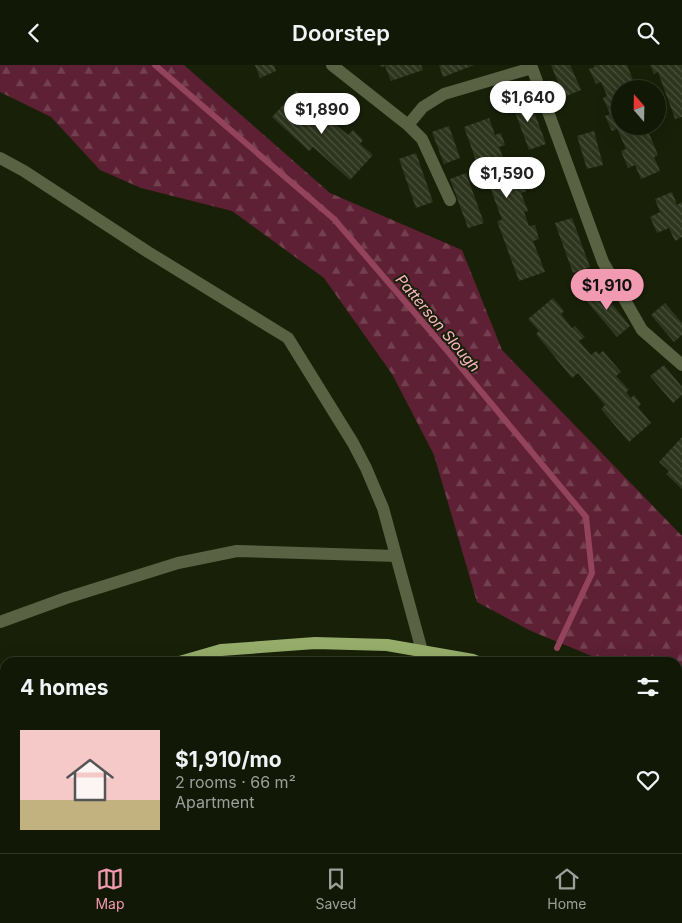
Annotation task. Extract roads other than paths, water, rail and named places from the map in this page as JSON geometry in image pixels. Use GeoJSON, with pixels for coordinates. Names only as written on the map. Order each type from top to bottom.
{"type":"FeatureCollection","features":[{"type":"Feature","properties":{"kind":"main road"},"geometry":{"type":"LineString","coordinates":[[198,657],[221,651],[315,643],[387,645],[456,657]]}},
{"type":"Feature","properties":{"kind":"lane"},"geometry":{"type":"LineString","coordinates":[[332,65],[408,125],[422,139],[450,200]]}},
{"type":"Feature","properties":{"kind":"lane"},"geometry":{"type":"LineString","coordinates":[[408,125],[423,107],[444,94],[531,66],[603,262],[642,331],[682,365]]}},
{"type":"Feature","properties":{"kind":"lane"},"geometry":{"type":"LineString","coordinates":[[0,158],[24,171],[148,252],[288,338],[353,443],[366,468],[383,509],[422,651]]}},
{"type":"Feature","properties":{"kind":"lane"},"geometry":{"type":"LineString","coordinates":[[0,622],[66,598],[178,563],[238,551],[396,556]]}},
{"type":"Feature","properties":{"kind":"waterway","name":"Patterson Slough"},"geometry":{"type":"LineString","coordinates":[[155,65],[334,219],[586,517],[592,573],[557,648]]}}]}
